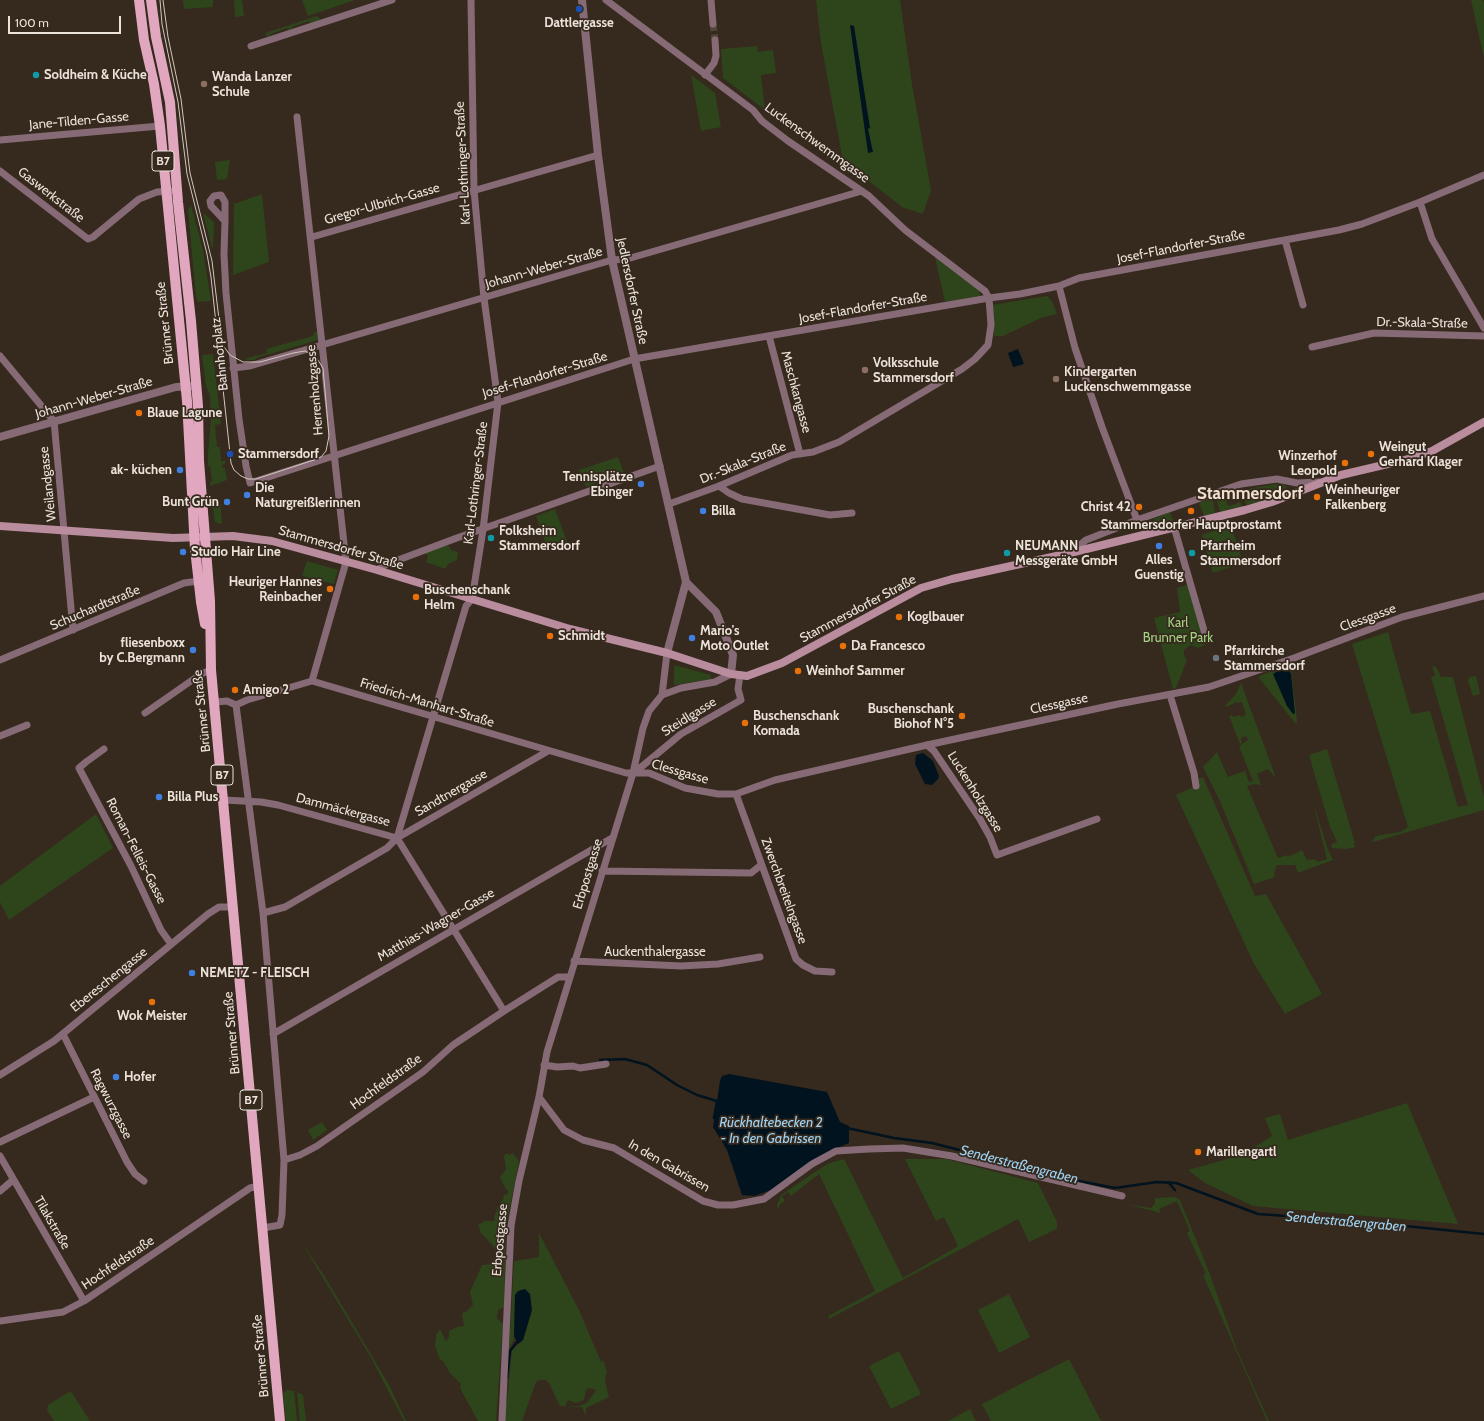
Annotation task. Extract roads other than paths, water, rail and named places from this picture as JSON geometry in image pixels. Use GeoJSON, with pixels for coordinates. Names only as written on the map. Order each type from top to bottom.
{"type":"FeatureCollection","features":[{"type":"Feature","properties":{"kind":"main road","name":"Brünner Straße"},"geometry":{"type":"LineString","coordinates":[[139,0],[144,40],[154,84],[160,126],[185,387],[194,537],[201,602],[210,644]]}},
{"type":"Feature","properties":{"kind":"main road","name":"Brünner Straße"},"geometry":{"type":"LineString","coordinates":[[151,0],[156,37],[170,102],[196,386],[199,461],[210,601],[211,670],[280,1421]]}},
{"type":"Feature","properties":{"kind":"main road","name":"Stammersdorfer Straße"},"geometry":{"type":"LineString","coordinates":[[0,526],[173,538],[233,536],[272,541],[377,570],[570,630],[667,653],[731,674],[746,676],[782,663],[921,588],[952,579],[1070,553],[1272,502],[1341,475],[1409,459],[1432,451],[1484,422]]}},
{"type":"Feature","properties":{"kind":"street"},"geometry":{"type":"LineString","coordinates":[[251,46],[392,0]]}},
{"type":"Feature","properties":{"kind":"street","name":"Karl-Lothringer-Straße"},"geometry":{"type":"LineString","coordinates":[[397,838],[466,606],[472,599],[483,530],[498,402],[484,298],[474,190],[471,0]]}},
{"type":"Feature","properties":{"kind":"street","name":"Jedlersdorfer Straße"},"geometry":{"type":"LineString","coordinates":[[582,0],[598,155],[612,260],[686,582]]}},
{"type":"Feature","properties":{"kind":"street","name":"Luckenschwemmgasse"},"geometry":{"type":"LineString","coordinates":[[606,0],[752,110],[762,121],[862,191],[881,206],[905,230],[985,291],[989,298]]}},
{"type":"Feature","properties":{"kind":"street"},"geometry":{"type":"LineString","coordinates":[[711,0],[713,24]]}},
{"type":"Feature","properties":{"kind":"street"},"geometry":{"type":"LineString","coordinates":[[705,75],[714,62],[715,40]]}},
{"type":"Feature","properties":{"kind":"street","name":"Herrenholzgasse"},"geometry":{"type":"LineString","coordinates":[[297,118],[312,237],[333,455],[346,562],[312,681]]}},
{"type":"Feature","properties":{"kind":"street","name":"Jane-Tilden-Gasse"},"geometry":{"type":"LineString","coordinates":[[0,140],[160,126]]}},
{"type":"Feature","properties":{"kind":"street","name":"Gregor-Ulbrich-Gasse"},"geometry":{"type":"LineString","coordinates":[[312,237],[598,155]]}},
{"type":"Feature","properties":{"kind":"street","name":"Gaswerkstraße"},"geometry":{"type":"LineString","coordinates":[[0,171],[88,239],[93,237],[139,199],[157,192],[166,191]]}},
{"type":"Feature","properties":{"kind":"street","name":"Josef-Flandorfer-Straße"},"geometry":{"type":"LineString","coordinates":[[250,483],[634,359],[811,330],[989,298],[1020,294],[1059,286],[1079,278],[1339,230],[1362,224],[1420,202],[1484,175]]}},
{"type":"Feature","properties":{"kind":"street"},"geometry":{"type":"LineString","coordinates":[[166,191],[178,191]]}},
{"type":"Feature","properties":{"kind":"street","name":"Johann-Weber-Straße"},"geometry":{"type":"LineString","coordinates":[[233,368],[250,366],[612,260],[626,259],[862,191]]}},
{"type":"Feature","properties":{"kind":"street"},"geometry":{"type":"LineString","coordinates":[[1420,202],[1432,239],[1484,328]]}},
{"type":"Feature","properties":{"kind":"street","name":"Bahnhofplatz"},"geometry":{"type":"LineString","coordinates":[[225,221],[224,274],[233,368],[246,466],[250,483]]}},
{"type":"Feature","properties":{"kind":"street"},"geometry":{"type":"LineString","coordinates":[[1285,240],[1303,305]]}},
{"type":"Feature","properties":{"kind":"street"},"geometry":{"type":"LineString","coordinates":[[1059,286],[1075,348],[1102,428],[1137,520]]}},
{"type":"Feature","properties":{"kind":"street","name":"Dr.-Skala-Straße"},"geometry":{"type":"LineString","coordinates":[[669,504],[719,486],[775,461],[792,455],[813,452],[838,442],[962,369],[986,350],[990,337],[989,298]]}},
{"type":"Feature","properties":{"kind":"street","name":"Dr.-Skala-Straße"},"geometry":{"type":"LineString","coordinates":[[1312,347],[1374,333],[1484,336]]}},
{"type":"Feature","properties":{"kind":"street","name":"Maschkangasse"},"geometry":{"type":"LineString","coordinates":[[769,336],[800,454]]}},
{"type":"Feature","properties":{"kind":"street"},"geometry":{"type":"LineString","coordinates":[[0,356],[54,421]]}},
{"type":"Feature","properties":{"kind":"street","name":"Johann-Weber-Straße"},"geometry":{"type":"LineString","coordinates":[[0,437],[176,387],[196,386]]}},
{"type":"Feature","properties":{"kind":"street","name":"Weilandgasse"},"geometry":{"type":"LineString","coordinates":[[54,421],[73,630]]}},
{"type":"Feature","properties":{"kind":"street"},"geometry":{"type":"LineString","coordinates":[[377,570],[384,565],[660,466]]}},
{"type":"Feature","properties":{"kind":"street","name":"Stammersdorfer Straße"},"geometry":{"type":"LineString","coordinates":[[1070,553],[1086,540],[1137,520],[1241,484],[1277,479],[1297,483],[1321,482]]}},
{"type":"Feature","properties":{"kind":"street"},"geometry":{"type":"LineString","coordinates":[[719,486],[728,493],[742,499],[830,515],[852,513]]}},
{"type":"Feature","properties":{"kind":"street"},"geometry":{"type":"LineString","coordinates":[[1174,527],[1205,634]]}},
{"type":"Feature","properties":{"kind":"street","name":"Schuchardtstraße"},"geometry":{"type":"LineString","coordinates":[[0,660],[184,583],[199,581]]}},
{"type":"Feature","properties":{"kind":"street"},"geometry":{"type":"LineString","coordinates":[[686,582],[716,612],[733,655],[731,674],[716,682],[681,688],[662,695],[667,653],[686,582]]}},
{"type":"Feature","properties":{"kind":"street","name":"Clessgasse"},"geometry":{"type":"LineString","coordinates":[[633,773],[648,773],[685,788],[718,794],[736,794],[775,780],[927,745],[1118,704],[1209,687],[1294,658],[1402,617],[1484,596]]}},
{"type":"Feature","properties":{"kind":"street"},"geometry":{"type":"LineString","coordinates":[[146,713],[200,674],[211,670]]}},
{"type":"Feature","properties":{"kind":"street","name":"Steidlgasse"},"geometry":{"type":"LineString","coordinates":[[633,773],[681,734],[741,700],[738,689],[740,675]]}},
{"type":"Feature","properties":{"kind":"street"},"geometry":{"type":"LineString","coordinates":[[215,702],[227,701],[236,705],[247,700],[312,681]]}},
{"type":"Feature","properties":{"kind":"street","name":"Friedrich-Manhart-Straße"},"geometry":{"type":"LineString","coordinates":[[312,681],[548,751],[633,773]]}},
{"type":"Feature","properties":{"kind":"street","name":"Erbpostgasse"},"geometry":{"type":"LineString","coordinates":[[502,1421],[511,1226],[525,1155],[539,1097],[544,1064],[569,977],[633,773],[649,711],[662,695]]}},
{"type":"Feature","properties":{"kind":"street"},"geometry":{"type":"LineString","coordinates":[[1170,695],[1194,773],[1196,786]]}},
{"type":"Feature","properties":{"kind":"street"},"geometry":{"type":"LineString","coordinates":[[236,705],[263,913],[284,1160],[282,1215],[280,1225],[263,1228]]}},
{"type":"Feature","properties":{"kind":"street"},"geometry":{"type":"LineString","coordinates":[[0,736],[27,725]]}},
{"type":"Feature","properties":{"kind":"street","name":"Luckenholzgasse"},"geometry":{"type":"LineString","coordinates":[[927,745],[934,751],[980,819],[990,837],[997,855],[1098,819]]}},
{"type":"Feature","properties":{"kind":"street","name":"Roman-Felleis-Gasse"},"geometry":{"type":"LineString","coordinates":[[104,749],[79,768],[131,866],[161,930],[171,944]]}},
{"type":"Feature","properties":{"kind":"street","name":"Sandtnergasse"},"geometry":{"type":"LineString","coordinates":[[263,913],[286,907],[387,848],[397,838],[548,751]]}},
{"type":"Feature","properties":{"kind":"street","name":"Zwerchbreitelngasse"},"geometry":{"type":"LineString","coordinates":[[736,794],[796,959],[815,972],[832,972]]}},
{"type":"Feature","properties":{"kind":"street","name":"Dammäckergasse"},"geometry":{"type":"LineString","coordinates":[[224,800],[249,801],[278,805],[397,838],[504,1011]]}},
{"type":"Feature","properties":{"kind":"street","name":"Matthias-Wagner-Gasse"},"geometry":{"type":"LineString","coordinates":[[273,1034],[612,838]]}},
{"type":"Feature","properties":{"kind":"street"},"geometry":{"type":"LineString","coordinates":[[602,871],[751,872],[761,865]]}},
{"type":"Feature","properties":{"kind":"street","name":"Ebereschengasse"},"geometry":{"type":"LineString","coordinates":[[0,1075],[63,1034],[171,944],[216,909],[222,906],[233,907]]}},
{"type":"Feature","properties":{"kind":"street","name":"Auckenthalergasse"},"geometry":{"type":"LineString","coordinates":[[574,961],[681,966],[718,964],[760,957]]}},
{"type":"Feature","properties":{"kind":"street","name":"Hochfeldstraße"},"geometry":{"type":"LineString","coordinates":[[284,1160],[300,1155],[317,1146],[423,1072],[454,1044],[504,1011],[558,977],[569,977]]}},
{"type":"Feature","properties":{"kind":"street","name":"Ragwurzgasse"},"geometry":{"type":"LineString","coordinates":[[63,1034],[127,1162],[135,1174],[144,1181]]}},
{"type":"Feature","properties":{"kind":"street"},"geometry":{"type":"LineString","coordinates":[[544,1064],[557,1067],[573,1066],[580,1068],[606,1064]]}},
{"type":"Feature","properties":{"kind":"street"},"geometry":{"type":"LineString","coordinates":[[0,1142],[94,1097]]}},
{"type":"Feature","properties":{"kind":"street","name":"In den Gabrissen"},"geometry":{"type":"LineString","coordinates":[[539,1097],[564,1130],[583,1140],[614,1148],[703,1201],[718,1205],[733,1205],[764,1199],[812,1164],[836,1151],[903,1148],[952,1156],[1122,1196]]}},
{"type":"Feature","properties":{"kind":"street","name":"Tilakstraße"},"geometry":{"type":"LineString","coordinates":[[0,1156],[84,1301]]}},
{"type":"Feature","properties":{"kind":"street"},"geometry":{"type":"LineString","coordinates":[[0,1191],[13,1180]]}},
{"type":"Feature","properties":{"kind":"street","name":"Hochfeldstraße"},"geometry":{"type":"LineString","coordinates":[[0,1321],[63,1312],[84,1301],[250,1188],[259,1186]]}},
{"type":"Feature","properties":{"kind":"water"},"geometry":{"type":"Polygon","coordinates":[[[850,25],[854,26],[870,128],[868,129],[873,152],[868,153],[850,25]]]}},
{"type":"Feature","properties":{"kind":"water"},"geometry":{"type":"Polygon","coordinates":[[[1018,349],[1024,364],[1013,367],[1008,353],[1018,349]]]}},
{"type":"Feature","properties":{"kind":"water"},"geometry":{"type":"Polygon","coordinates":[[[1284,667],[1288,668],[1291,674],[1295,713],[1293,714],[1287,706],[1273,674],[1284,667]]]}},
{"type":"Feature","properties":{"kind":"water"},"geometry":{"type":"Polygon","coordinates":[[[923,753],[933,761],[939,776],[932,785],[925,784],[915,764],[916,755],[923,753]]]}},
{"type":"Feature","properties":{"kind":"water","name":"Rückhaltebecken 2 - In den Gabrissen"},"geometry":{"type":"Polygon","coordinates":[[[729,1074],[827,1092],[840,1122],[849,1126],[849,1143],[832,1150],[771,1190],[754,1196],[742,1195],[727,1150],[713,1127],[720,1081],[722,1076],[729,1074]]]}},
{"type":"Feature","properties":{"kind":"water"},"geometry":{"type":"Polygon","coordinates":[[[525,1289],[530,1294],[532,1310],[523,1340],[518,1344],[514,1336],[515,1295],[518,1291],[525,1289]]]}},
{"type":"Feature","properties":{"kind":"waterway","name":"Senderstraßengraben"},"geometry":{"type":"LineString","coordinates":[[600,1060],[625,1059],[647,1065],[677,1085],[697,1095],[717,1101],[714,1118]]}},
{"type":"Feature","properties":{"kind":"waterway","name":"Senderstraßengraben"},"geometry":{"type":"LineString","coordinates":[[847,1128],[894,1138],[932,1143],[987,1157],[1033,1172],[1115,1188],[1157,1182],[1176,1183],[1258,1214],[1346,1220],[1484,1234]]}},
{"type":"Feature","properties":{"kind":"waterway","name":"Senderstraßengraben"},"geometry":{"type":"LineString","coordinates":[[1168,1182],[1175,1190]]}},
{"type":"Feature","properties":{"kind":"waterway"},"geometry":{"type":"LineString","coordinates":[[507,1378],[510,1351],[517,1342]]}},
{"type":"Feature","properties":{"kind":"tunnel"},"geometry":{"type":"LineString","coordinates":[[713,24],[715,40]]}},
{"type":"Feature","properties":{"kind":"tram line"},"geometry":{"type":"LineString","coordinates":[[160,0],[162,24],[178,102],[187,174],[207,254],[211,277],[231,463],[234,470],[241,476],[248,479],[256,479],[314,460],[321,457],[326,451],[329,436],[323,368],[316,357],[305,351],[260,362],[243,362],[230,355],[222,344],[212,261],[190,173],[181,99],[168,37],[163,0]]}},
{"type":"Feature","properties":{"kind":"place","name":"Dattlergasse"},"geometry":{"type":"Point","coordinates":[579,9]}},
{"type":"Feature","properties":{"kind":"place","name":"Soldheim & Küche"},"geometry":{"type":"Point","coordinates":[36,75]}},
{"type":"Feature","properties":{"kind":"place","name":"Wanda Lanzer Schule"},"geometry":{"type":"Point","coordinates":[204,84]}},
{"type":"Feature","properties":{"kind":"place","name":"Volksschule Stammersdorf"},"geometry":{"type":"Point","coordinates":[865,370]}},
{"type":"Feature","properties":{"kind":"place","name":"Kindergarten Luckenschwemmgasse"},"geometry":{"type":"Point","coordinates":[1056,379]}},
{"type":"Feature","properties":{"kind":"place","name":"Blaue Lagune"},"geometry":{"type":"Point","coordinates":[139,413]}},
{"type":"Feature","properties":{"kind":"place","name":"Stammersdorf"},"geometry":{"type":"Point","coordinates":[230,454]}},
{"type":"Feature","properties":{"kind":"place","name":"Weingut Gerhard Klager"},"geometry":{"type":"Point","coordinates":[1371,454]}},
{"type":"Feature","properties":{"kind":"place","name":"Winzerhof Leopold"},"geometry":{"type":"Point","coordinates":[1345,463]}},
{"type":"Feature","properties":{"kind":"place","name":"ak- küchen"},"geometry":{"type":"Point","coordinates":[180,470]}},
{"type":"Feature","properties":{"kind":"place","name":"Tennisplätze Ebinger"},"geometry":{"type":"Point","coordinates":[641,484]}},
{"type":"Feature","properties":{"kind":"place","name":"Die Naturgreißlerinnen"},"geometry":{"type":"Point","coordinates":[247,495]}},
{"type":"Feature","properties":{"kind":"place","name":"Weinheuriger Falkenberg"},"geometry":{"type":"Point","coordinates":[1317,497]}},
{"type":"Feature","properties":{"kind":"place","name":"Bunt Grün"},"geometry":{"type":"Point","coordinates":[227,502]}},
{"type":"Feature","properties":{"kind":"place","name":"Christ 42"},"geometry":{"type":"Point","coordinates":[1139,507]}},
{"type":"Feature","properties":{"kind":"place","name":"Billa"},"geometry":{"type":"Point","coordinates":[703,511]}},
{"type":"Feature","properties":{"kind":"place","name":"Stammersdorfer Hauptprostamt"},"geometry":{"type":"Point","coordinates":[1191,511]}},
{"type":"Feature","properties":{"kind":"place","name":"Folksheim Stammersdorf"},"geometry":{"type":"Point","coordinates":[491,538]}},
{"type":"Feature","properties":{"kind":"place","name":"Alles Guenstig"},"geometry":{"type":"Point","coordinates":[1159,546]}},
{"type":"Feature","properties":{"kind":"place","name":"Studio Hair Line"},"geometry":{"type":"Point","coordinates":[183,552]}},
{"type":"Feature","properties":{"kind":"place","name":"NEUMANN Messgeräte GmbH"},"geometry":{"type":"Point","coordinates":[1007,553]}},
{"type":"Feature","properties":{"kind":"place","name":"Pfarrheim Stammersdorf"},"geometry":{"type":"Point","coordinates":[1192,553]}},
{"type":"Feature","properties":{"kind":"place","name":"Heuriger Hannes Reinbacher"},"geometry":{"type":"Point","coordinates":[330,589]}},
{"type":"Feature","properties":{"kind":"place","name":"Buschenschank Helm"},"geometry":{"type":"Point","coordinates":[416,597]}},
{"type":"Feature","properties":{"kind":"place","name":"Koglbauer"},"geometry":{"type":"Point","coordinates":[899,617]}},
{"type":"Feature","properties":{"kind":"place","name":"Schmidt"},"geometry":{"type":"Point","coordinates":[550,636]}},
{"type":"Feature","properties":{"kind":"place","name":"Mario's Moto Outlet"},"geometry":{"type":"Point","coordinates":[692,638]}},
{"type":"Feature","properties":{"kind":"place","name":"Da Francesco"},"geometry":{"type":"Point","coordinates":[843,646]}},
{"type":"Feature","properties":{"kind":"place","name":"fliesenboxx by C.Bergmann"},"geometry":{"type":"Point","coordinates":[193,650]}},
{"type":"Feature","properties":{"kind":"place","name":"Pfarrkirche Stammersdorf"},"geometry":{"type":"Point","coordinates":[1216,658]}},
{"type":"Feature","properties":{"kind":"place","name":"Weinhof Sammer"},"geometry":{"type":"Point","coordinates":[798,671]}},
{"type":"Feature","properties":{"kind":"place","name":"Amigo 2"},"geometry":{"type":"Point","coordinates":[235,690]}},
{"type":"Feature","properties":{"kind":"place","name":"Buschenschank Biohof N°5"},"geometry":{"type":"Point","coordinates":[962,716]}},
{"type":"Feature","properties":{"kind":"place","name":"Buschenschank Komada"},"geometry":{"type":"Point","coordinates":[745,723]}},
{"type":"Feature","properties":{"kind":"place","name":"Billa Plus"},"geometry":{"type":"Point","coordinates":[159,797]}},
{"type":"Feature","properties":{"kind":"place","name":"NEMETZ - FLEISCH"},"geometry":{"type":"Point","coordinates":[192,973]}},
{"type":"Feature","properties":{"kind":"place","name":"Wok Meister"},"geometry":{"type":"Point","coordinates":[152,1002]}},
{"type":"Feature","properties":{"kind":"place","name":"Hofer"},"geometry":{"type":"Point","coordinates":[116,1077]}},
{"type":"Feature","properties":{"kind":"place","name":"Marillengartl"},"geometry":{"type":"Point","coordinates":[1198,1152]}},
{"type":"Feature","properties":{"kind":"district","name":"Stammersdorf"},"geometry":{"type":"Point","coordinates":[1250,494]}},
{"type":"Feature","properties":{"kind":"park label","name":"Karl Brunner Park"},"geometry":{"type":"Point","coordinates":[1178,630]}}]}
